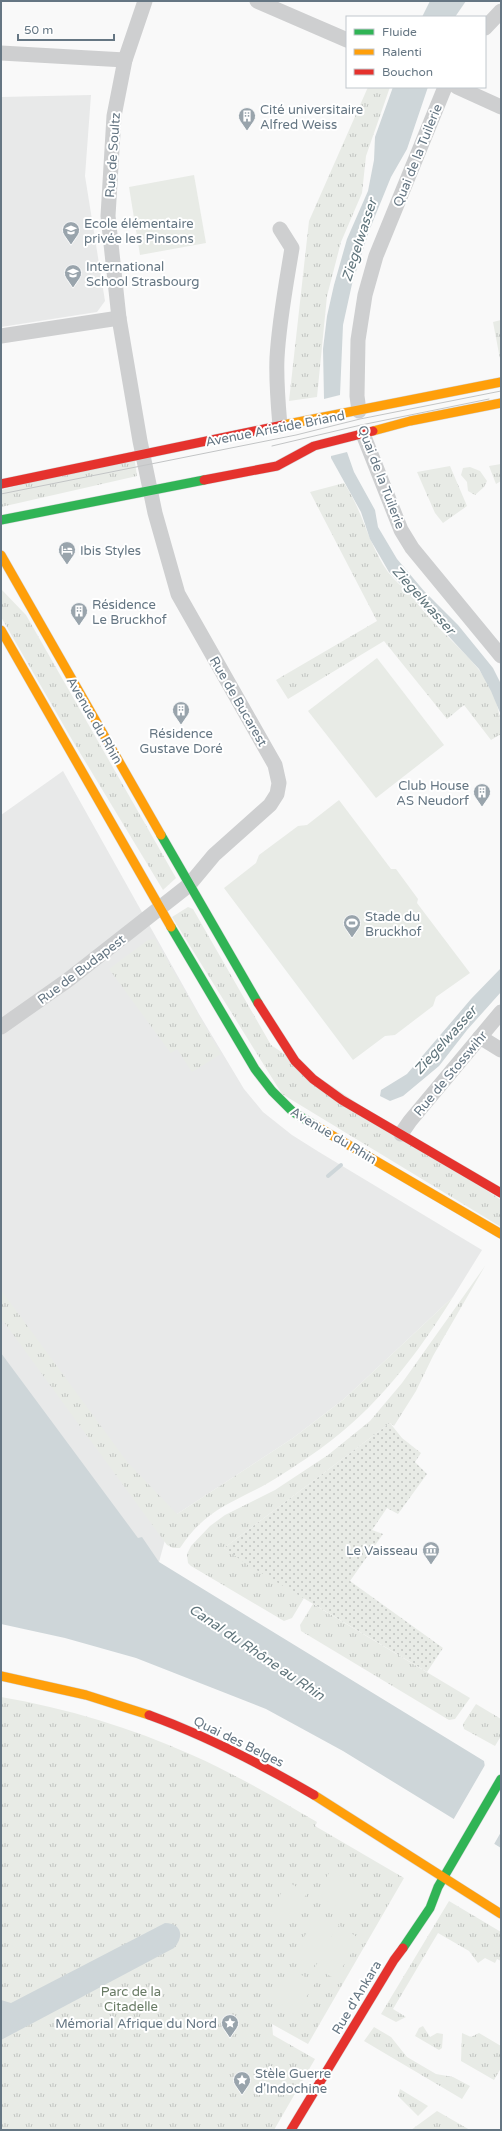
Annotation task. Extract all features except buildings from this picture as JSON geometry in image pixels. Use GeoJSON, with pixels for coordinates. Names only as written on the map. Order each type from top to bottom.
{"type":"FeatureCollection","features":[{"type":"Feature","properties":{"kind":"main road","name":"Avenue Aristide Briand"},"geometry":{"type":"LineString","coordinates":[[1,520],[277,466],[361,422],[501,382]]}},
{"type":"Feature","properties":{"kind":"main road","name":"Avenue Aristide Briand"},"geometry":{"type":"LineString","coordinates":[[1,484],[280,426],[410,421],[501,403]]}},
{"type":"Feature","properties":{"kind":"main road","name":"Avenue du Rhin"},"geometry":{"type":"LineString","coordinates":[[1,556],[189,885],[278,1036],[295,1061],[313,1079],[342,1100],[501,1193]]}},
{"type":"Feature","properties":{"kind":"main road"},"geometry":{"type":"LineString","coordinates":[[11,592],[38,619]]}},
{"type":"Feature","properties":{"kind":"main road","name":"Avenue du Rhin"},"geometry":{"type":"LineString","coordinates":[[1,630],[160,909],[249,1062],[268,1089],[293,1112],[501,1234]]}},
{"type":"Feature","properties":{"kind":"main road","name":"Quai des Belges"},"geometry":{"type":"LineString","coordinates":[[1,1676],[61,1688],[109,1702],[153,1717],[239,1753],[322,1799],[501,1914]]}},
{"type":"Feature","properties":{"kind":"main road","name":"Rue d'Ankara"},"geometry":{"type":"LineString","coordinates":[[291,2130],[394,1960],[413,1936],[430,1908],[438,1886],[501,1779]]}},
{"type":"Feature","properties":{"kind":"street","name":"Rue de Soultz"},"geometry":{"type":"LineString","coordinates":[[142,455],[119,318],[108,216],[114,116],[125,60],[144,1]]}},
{"type":"Feature","properties":{"kind":"street"},"geometry":{"type":"LineString","coordinates":[[257,1],[346,40]]}},
{"type":"Feature","properties":{"kind":"street"},"geometry":{"type":"LineString","coordinates":[[486,27],[501,11]]}},
{"type":"Feature","properties":{"kind":"street"},"geometry":{"type":"LineString","coordinates":[[1,53],[125,60]]}},
{"type":"Feature","properties":{"kind":"street","name":"Quai de la Tuilerie"},"geometry":{"type":"LineString","coordinates":[[445,88],[376,256],[365,295],[358,340],[357,396],[361,422],[401,530],[412,548],[501,656]]}},
{"type":"Feature","properties":{"kind":"street"},"geometry":{"type":"LineString","coordinates":[[459,88],[501,107]]}},
{"type":"Feature","properties":{"kind":"street"},"geometry":{"type":"LineString","coordinates":[[280,229],[292,248],[282,307],[277,358],[277,391],[280,426]]}},
{"type":"Feature","properties":{"kind":"street"},"geometry":{"type":"LineString","coordinates":[[1,336],[119,318]]}},
{"type":"Feature","properties":{"kind":"street"},"geometry":{"type":"LineString","coordinates":[[142,455],[150,491]]}},
{"type":"Feature","properties":{"kind":"street","name":"Rue de Bucarest"},"geometry":{"type":"LineString","coordinates":[[150,491],[178,594],[275,765],[279,783],[277,794],[270,805],[214,855],[189,885]]}},
{"type":"Feature","properties":{"kind":"street"},"geometry":{"type":"LineString","coordinates":[[160,909],[189,885]]}},
{"type":"Feature","properties":{"kind":"street","name":"Rue de Budapest"},"geometry":{"type":"LineString","coordinates":[[1,1028],[68,980],[160,909]]}},
{"type":"Feature","properties":{"kind":"street","name":"Rue de Stosswihr"},"geometry":{"type":"LineString","coordinates":[[401,1134],[410,1121],[501,1012]]}},
{"type":"Feature","properties":{"kind":"street"},"geometry":{"type":"LineString","coordinates":[[480,1037],[501,1050]]}},
{"type":"Feature","properties":{"kind":"shaded area"},"geometry":{"type":"Polygon","coordinates":[[[91,95],[85,176],[105,301],[97,312],[1,327],[1,97],[91,95]]]}},
{"type":"Feature","properties":{"kind":"shaded area"},"geometry":{"type":"Polygon","coordinates":[[[63,771],[199,1014],[244,1089],[263,1112],[292,1135],[482,1250],[453,1297],[344,1399],[293,1438],[171,1518],[159,1562],[1,1489],[1,815],[63,771]]]}},
{"type":"Feature","properties":{"kind":"green space"},"geometry":{"type":"Polygon","coordinates":[[[368,88],[390,88],[366,156],[362,193],[341,242],[327,296],[317,397],[289,401],[309,221],[368,88]]]}},
{"type":"Feature","properties":{"kind":"green space"},"geometry":{"type":"Polygon","coordinates":[[[194,175],[206,243],[140,255],[129,187],[194,175]]]}},
{"type":"Feature","properties":{"kind":"green space"},"geometry":{"type":"Polygon","coordinates":[[[501,320],[501,364],[493,322],[501,320]]]}},
{"type":"Feature","properties":{"kind":"green space"},"geometry":{"type":"Polygon","coordinates":[[[134,456],[137,476],[1,507],[1,490],[134,456]]]}},
{"type":"Feature","properties":{"kind":"green space"},"geometry":{"type":"Polygon","coordinates":[[[501,464],[501,481],[496,484],[489,466],[501,464]]]}},
{"type":"Feature","properties":{"kind":"green space"},"geometry":{"type":"Polygon","coordinates":[[[450,466],[467,506],[443,523],[435,513],[417,472],[450,466]]]}},
{"type":"Feature","properties":{"kind":"green space"},"geometry":{"type":"Polygon","coordinates":[[[470,467],[480,471],[487,481],[484,487],[475,495],[468,491],[467,482],[461,475],[463,468],[470,467]]]}},
{"type":"Feature","properties":{"kind":"green space"},"geometry":{"type":"Polygon","coordinates":[[[344,483],[351,494],[375,550],[388,572],[477,667],[487,681],[494,696],[499,714],[501,734],[491,740],[464,705],[447,719],[384,641],[288,699],[276,680],[377,621],[310,492],[344,483]]]}},
{"type":"Feature","properties":{"kind":"green space"},"geometry":{"type":"Polygon","coordinates":[[[1,589],[26,615],[176,878],[163,890],[71,738],[1,617],[1,589]]]}},
{"type":"Feature","properties":{"kind":"green space"},"geometry":{"type":"Polygon","coordinates":[[[377,658],[444,745],[376,798],[308,711],[377,658]]]}},
{"type":"Feature","properties":{"kind":"green space","name":"Stade du Bruckhof"},"geometry":{"type":"Polygon","coordinates":[[[339,800],[391,869],[396,869],[418,899],[417,903],[470,973],[436,997],[433,1006],[395,1035],[385,1036],[353,1060],[224,888],[256,863],[259,855],[298,826],[307,825],[339,800]]]}},
{"type":"Feature","properties":{"kind":"green space"},"geometry":{"type":"Polygon","coordinates":[[[188,907],[193,909],[271,1045],[501,1200],[501,1227],[282,1094],[172,917],[188,907]]]}},
{"type":"Feature","properties":{"kind":"green space"},"geometry":{"type":"Polygon","coordinates":[[[155,939],[221,1054],[192,1072],[177,1049],[171,1053],[170,1052],[109,969],[148,940],[155,939]]]}},
{"type":"Feature","properties":{"kind":"green space"},"geometry":{"type":"Polygon","coordinates":[[[485,1266],[433,1356],[416,1391],[394,1426],[390,1423],[224,1548],[304,1598],[292,1618],[284,1621],[191,1566],[188,1563],[187,1554],[191,1546],[210,1526],[225,1515],[275,1490],[328,1455],[370,1421],[402,1383],[485,1266]]]}},
{"type":"Feature","properties":{"kind":"green space"},"geometry":{"type":"Polygon","coordinates":[[[1,1290],[128,1463],[177,1514],[293,1438],[344,1399],[453,1297],[410,1360],[377,1399],[359,1417],[320,1449],[291,1469],[216,1511],[197,1526],[180,1548],[173,1548],[167,1545],[1,1318],[1,1290]]]}},
{"type":"Feature","properties":{"kind":"green space"},"geometry":{"type":"Polygon","coordinates":[[[390,1423],[402,1438],[421,1453],[415,1462],[427,1474],[398,1514],[387,1508],[372,1530],[383,1534],[350,1581],[443,1648],[427,1672],[248,1565],[224,1548],[390,1423]]]}},
{"type":"Feature","properties":{"kind":"green space"},"geometry":{"type":"Polygon","coordinates":[[[313,1604],[470,1698],[455,1719],[449,1720],[301,1631],[300,1625],[313,1604]]]}},
{"type":"Feature","properties":{"kind":"green space","name":"Parc de la Citadelle"},"geometry":{"type":"Polygon","coordinates":[[[1,1697],[50,1707],[98,1720],[146,1736],[208,1762],[302,1813],[317,1822],[315,1826],[404,1878],[308,2044],[272,2024],[273,2035],[315,2059],[274,2130],[1,2130],[1,1697]]]}},
{"type":"Feature","properties":{"kind":"green space"},"geometry":{"type":"Polygon","coordinates":[[[476,1704],[501,1719],[501,1736],[495,1746],[464,1729],[463,1724],[476,1704]]]}},
{"type":"Feature","properties":{"kind":"green space"},"geometry":{"type":"Polygon","coordinates":[[[331,1870],[362,1888],[347,1913],[316,1894],[331,1870]]]}},
{"type":"Feature","properties":{"kind":"green space"},"geometry":{"type":"Polygon","coordinates":[[[288,1882],[307,1893],[285,1930],[266,1918],[288,1882]]]}},
{"type":"Feature","properties":{"kind":"green space"},"geometry":{"type":"Polygon","coordinates":[[[449,1901],[501,1932],[501,1961],[497,1959],[495,1963],[485,1958],[478,1963],[469,1951],[438,1933],[393,2009],[406,2017],[396,2022],[381,2014],[449,1901]]]}},
{"type":"Feature","properties":{"kind":"green space"},"geometry":{"type":"Polygon","coordinates":[[[319,1913],[339,1925],[314,1966],[294,1953],[319,1913]]]}},
{"type":"Feature","properties":{"kind":"green space"},"geometry":{"type":"Polygon","coordinates":[[[340,1926],[360,1939],[335,1979],[315,1967],[340,1926]]]}},
{"type":"Feature","properties":{"kind":"green space"},"geometry":{"type":"Polygon","coordinates":[[[290,1968],[315,1983],[296,2014],[272,1999],[290,1968]]]}},
{"type":"Feature","properties":{"kind":"green space"},"geometry":{"type":"Polygon","coordinates":[[[423,2026],[430,2037],[437,2033],[443,2034],[442,2048],[439,2050],[415,2036],[419,2028],[423,2026]]]}},
{"type":"Feature","properties":{"kind":"green space"},"geometry":{"type":"Polygon","coordinates":[[[374,2027],[391,2037],[407,2057],[436,2074],[453,2077],[470,2086],[462,2099],[364,2041],[374,2027]]]}},
{"type":"Feature","properties":{"kind":"green space"},"geometry":{"type":"Polygon","coordinates":[[[462,2033],[471,2037],[479,2033],[501,2046],[501,2068],[494,2080],[461,2061],[462,2033]]]}},
{"type":"Feature","properties":{"kind":"green space"},"geometry":{"type":"Polygon","coordinates":[[[400,2089],[428,2106],[418,2116],[398,2096],[400,2089]]]}},
{"type":"Feature","properties":{"kind":"green space"},"geometry":{"type":"Polygon","coordinates":[[[437,2111],[470,2130],[411,2130],[437,2111]]]}},
{"type":"Feature","properties":{"kind":"water"},"geometry":{"type":"Polygon","coordinates":[[[430,1],[466,1],[456,16],[422,16],[430,1]]]}},
{"type":"Feature","properties":{"kind":"water"},"geometry":{"type":"Polygon","coordinates":[[[393,88],[428,88],[407,149],[391,177],[369,231],[352,284],[343,325],[340,395],[324,399],[323,349],[327,316],[347,239],[368,191],[374,160],[375,137],[393,88]]]}},
{"type":"Feature","properties":{"kind":"water","name":"Ziegelwasser"},"geometry":{"type":"Polygon","coordinates":[[[347,452],[354,472],[375,510],[378,527],[397,559],[424,591],[458,625],[493,668],[501,684],[501,715],[491,691],[479,669],[389,572],[370,539],[361,512],[331,458],[331,456],[347,452]]]}},
{"type":"Feature","properties":{"kind":"water"},"geometry":{"type":"Polygon","coordinates":[[[501,968],[501,992],[467,1030],[439,1066],[403,1096],[390,1101],[380,1096],[381,1090],[407,1074],[471,999],[501,968]]]}},
{"type":"Feature","properties":{"kind":"water","name":"Canal du Rhône au Rhin"},"geometry":{"type":"Polygon","coordinates":[[[1,1353],[138,1538],[142,1537],[159,1562],[484,1761],[485,1767],[501,1778],[501,1848],[343,1751],[266,1709],[136,1658],[65,1638],[1,1624],[1,1353]]]}},
{"type":"Feature","properties":{"kind":"water"},"geometry":{"type":"Polygon","coordinates":[[[165,1923],[175,1925],[180,1931],[179,1939],[174,1948],[1,2040],[1,2000],[11,2003],[165,1923]]]}},
{"type":"Feature","properties":{"kind":"pier"},"geometry":{"type":"Polygon","coordinates":[[[485,1759],[487,1766],[501,1775],[501,1832],[493,1846],[452,1822],[485,1765],[485,1759]]]}},
{"type":"Feature","properties":{"kind":"waterway","name":"Ziegelwasser"},"geometry":{"type":"LineString","coordinates":[[328,1176],[341,1165]]}},
{"type":"Feature","properties":{"kind":"tram line"},"geometry":{"type":"LineString","coordinates":[[1,494],[296,435],[360,419],[501,391]]}},
{"type":"Feature","properties":{"kind":"tram line"},"geometry":{"type":"LineString","coordinates":[[272,446],[361,425],[489,399]]}},
{"type":"Feature","properties":{"kind":"traffic: fast"},"geometry":{"type":"LineString","coordinates":[[1,520],[204,480]]}},
{"type":"Feature","properties":{"kind":"traffic: fast"},"geometry":{"type":"LineString","coordinates":[[161,835],[258,1003]]}},
{"type":"Feature","properties":{"kind":"traffic: fast"},"geometry":{"type":"LineString","coordinates":[[171,927],[255,1069],[272,1091],[293,1112],[316,1126]]}},
{"type":"Feature","properties":{"kind":"traffic: fast"},"geometry":{"type":"LineString","coordinates":[[403,1948],[430,1908],[438,1887],[501,1779]]}},
{"type":"Feature","properties":{"kind":"traffic: slow"},"geometry":{"type":"LineString","coordinates":[[283,425],[501,382]]}},
{"type":"Feature","properties":{"kind":"traffic: slow"},"geometry":{"type":"LineString","coordinates":[[373,431],[410,421],[501,403]]}},
{"type":"Feature","properties":{"kind":"traffic: slow"},"geometry":{"type":"LineString","coordinates":[[1,555],[161,835]]}},
{"type":"Feature","properties":{"kind":"traffic: slow"},"geometry":{"type":"LineString","coordinates":[[1,630],[171,927]]}},
{"type":"Feature","properties":{"kind":"traffic: slow"},"geometry":{"type":"LineString","coordinates":[[316,1126],[501,1234]]}},
{"type":"Feature","properties":{"kind":"traffic: slow"},"geometry":{"type":"LineString","coordinates":[[1,1676],[86,1695],[149,1715]]}},
{"type":"Feature","properties":{"kind":"traffic: slow"},"geometry":{"type":"LineString","coordinates":[[314,1795],[501,1914]]}},
{"type":"Feature","properties":{"kind":"traffic: jam"},"geometry":{"type":"LineString","coordinates":[[1,484],[283,425]]}},
{"type":"Feature","properties":{"kind":"traffic: jam"},"geometry":{"type":"LineString","coordinates":[[204,480],[277,466],[314,446],[373,431]]}},
{"type":"Feature","properties":{"kind":"traffic: jam"},"geometry":{"type":"LineString","coordinates":[[258,1003],[295,1061],[313,1079],[342,1100],[501,1193]]}},
{"type":"Feature","properties":{"kind":"traffic: jam"},"geometry":{"type":"LineString","coordinates":[[149,1715],[171,1723],[233,1751],[314,1795]]}},
{"type":"Feature","properties":{"kind":"traffic: jam"},"geometry":{"type":"LineString","coordinates":[[291,2130],[394,1960],[403,1948]]}},
{"type":"Feature","properties":{"kind":"place","name":"Cité universitaire Alfred Weiss"},"geometry":{"type":"Point","coordinates":[247,131]}},
{"type":"Feature","properties":{"kind":"place","name":"Ecole élémentaire privée les Pinsons"},"geometry":{"type":"Point","coordinates":[71,245]}},
{"type":"Feature","properties":{"kind":"place","name":"International School Strasbourg"},"geometry":{"type":"Point","coordinates":[73,288]}},
{"type":"Feature","properties":{"kind":"place","name":"Ibis Styles"},"geometry":{"type":"Point","coordinates":[67,565]}},
{"type":"Feature","properties":{"kind":"place","name":"Résidence Le Bruckhof"},"geometry":{"type":"Point","coordinates":[79,626]}},
{"type":"Feature","properties":{"kind":"place","name":"Résidence Gustave Doré"},"geometry":{"type":"Point","coordinates":[181,725]}},
{"type":"Feature","properties":{"kind":"place","name":"Club House AS Neudorf"},"geometry":{"type":"Point","coordinates":[482,807]}},
{"type":"Feature","properties":{"kind":"place","name":"Stade du Bruckhof"},"geometry":{"type":"Point","coordinates":[352,938]}},
{"type":"Feature","properties":{"kind":"place","name":"Le Vaisseau"},"geometry":{"type":"Point","coordinates":[431,1565]}},
{"type":"Feature","properties":{"kind":"place","name":"Mémorial Afrique du Nord"},"geometry":{"type":"Point","coordinates":[230,2038]}},
{"type":"Feature","properties":{"kind":"place","name":"Stèle Guerre d'Indochine"},"geometry":{"type":"Point","coordinates":[242,2095]}}]}
